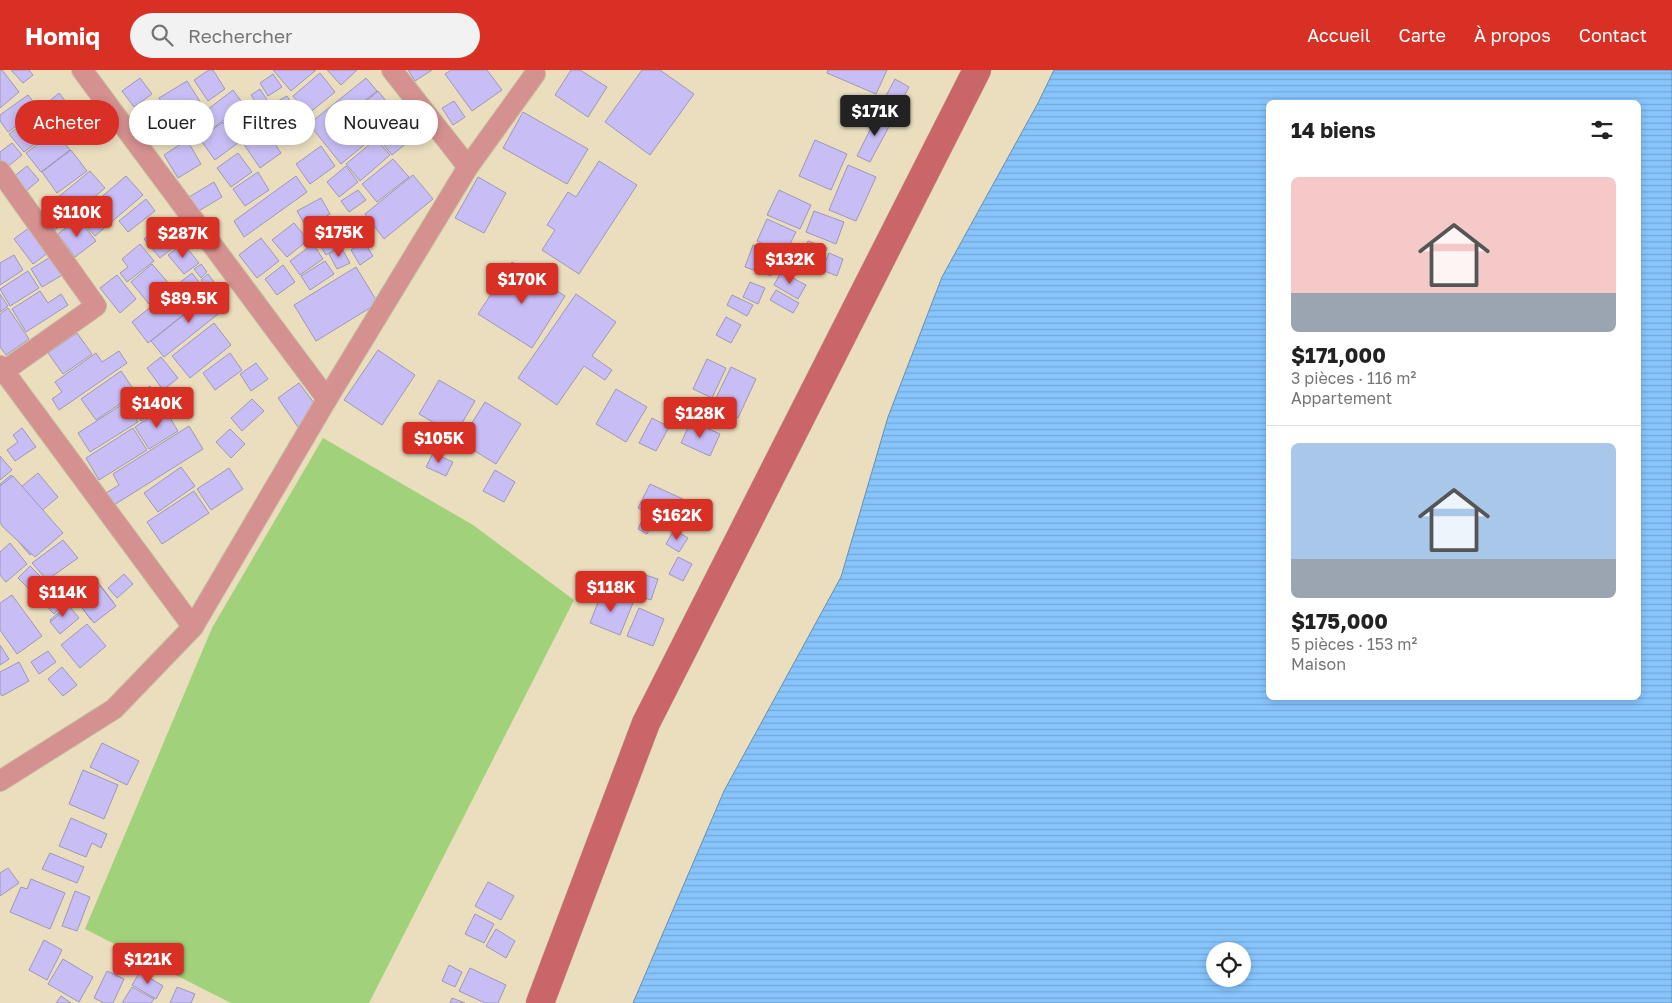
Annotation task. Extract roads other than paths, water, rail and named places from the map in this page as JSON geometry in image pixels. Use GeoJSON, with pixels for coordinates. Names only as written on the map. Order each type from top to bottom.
{"type":"FeatureCollection","features":[{"type":"Feature","properties":{"kind":"main road"},"geometry":{"type":"LineString","coordinates":[[540,1003],[646,723],[976,70]]}},
{"type":"Feature","properties":{"kind":"street"},"geometry":{"type":"LineString","coordinates":[[82,70],[327,399]]}},
{"type":"Feature","properties":{"kind":"street"},"geometry":{"type":"LineString","coordinates":[[392,70],[468,167]]}},
{"type":"Feature","properties":{"kind":"street"},"geometry":{"type":"LineString","coordinates":[[0,781],[114,709],[193,627],[327,399],[468,167],[535,74]]}},
{"type":"Feature","properties":{"kind":"street"},"geometry":{"type":"LineString","coordinates":[[0,171],[96,306],[2,369],[193,627]]}},
{"type":"Feature","properties":{"kind":"water"},"geometry":{"type":"Polygon","coordinates":[[[1054,70],[1672,70],[1672,1003],[633,1003],[724,791],[841,577],[888,417],[942,277],[1038,103],[1054,70]]]}}]}
